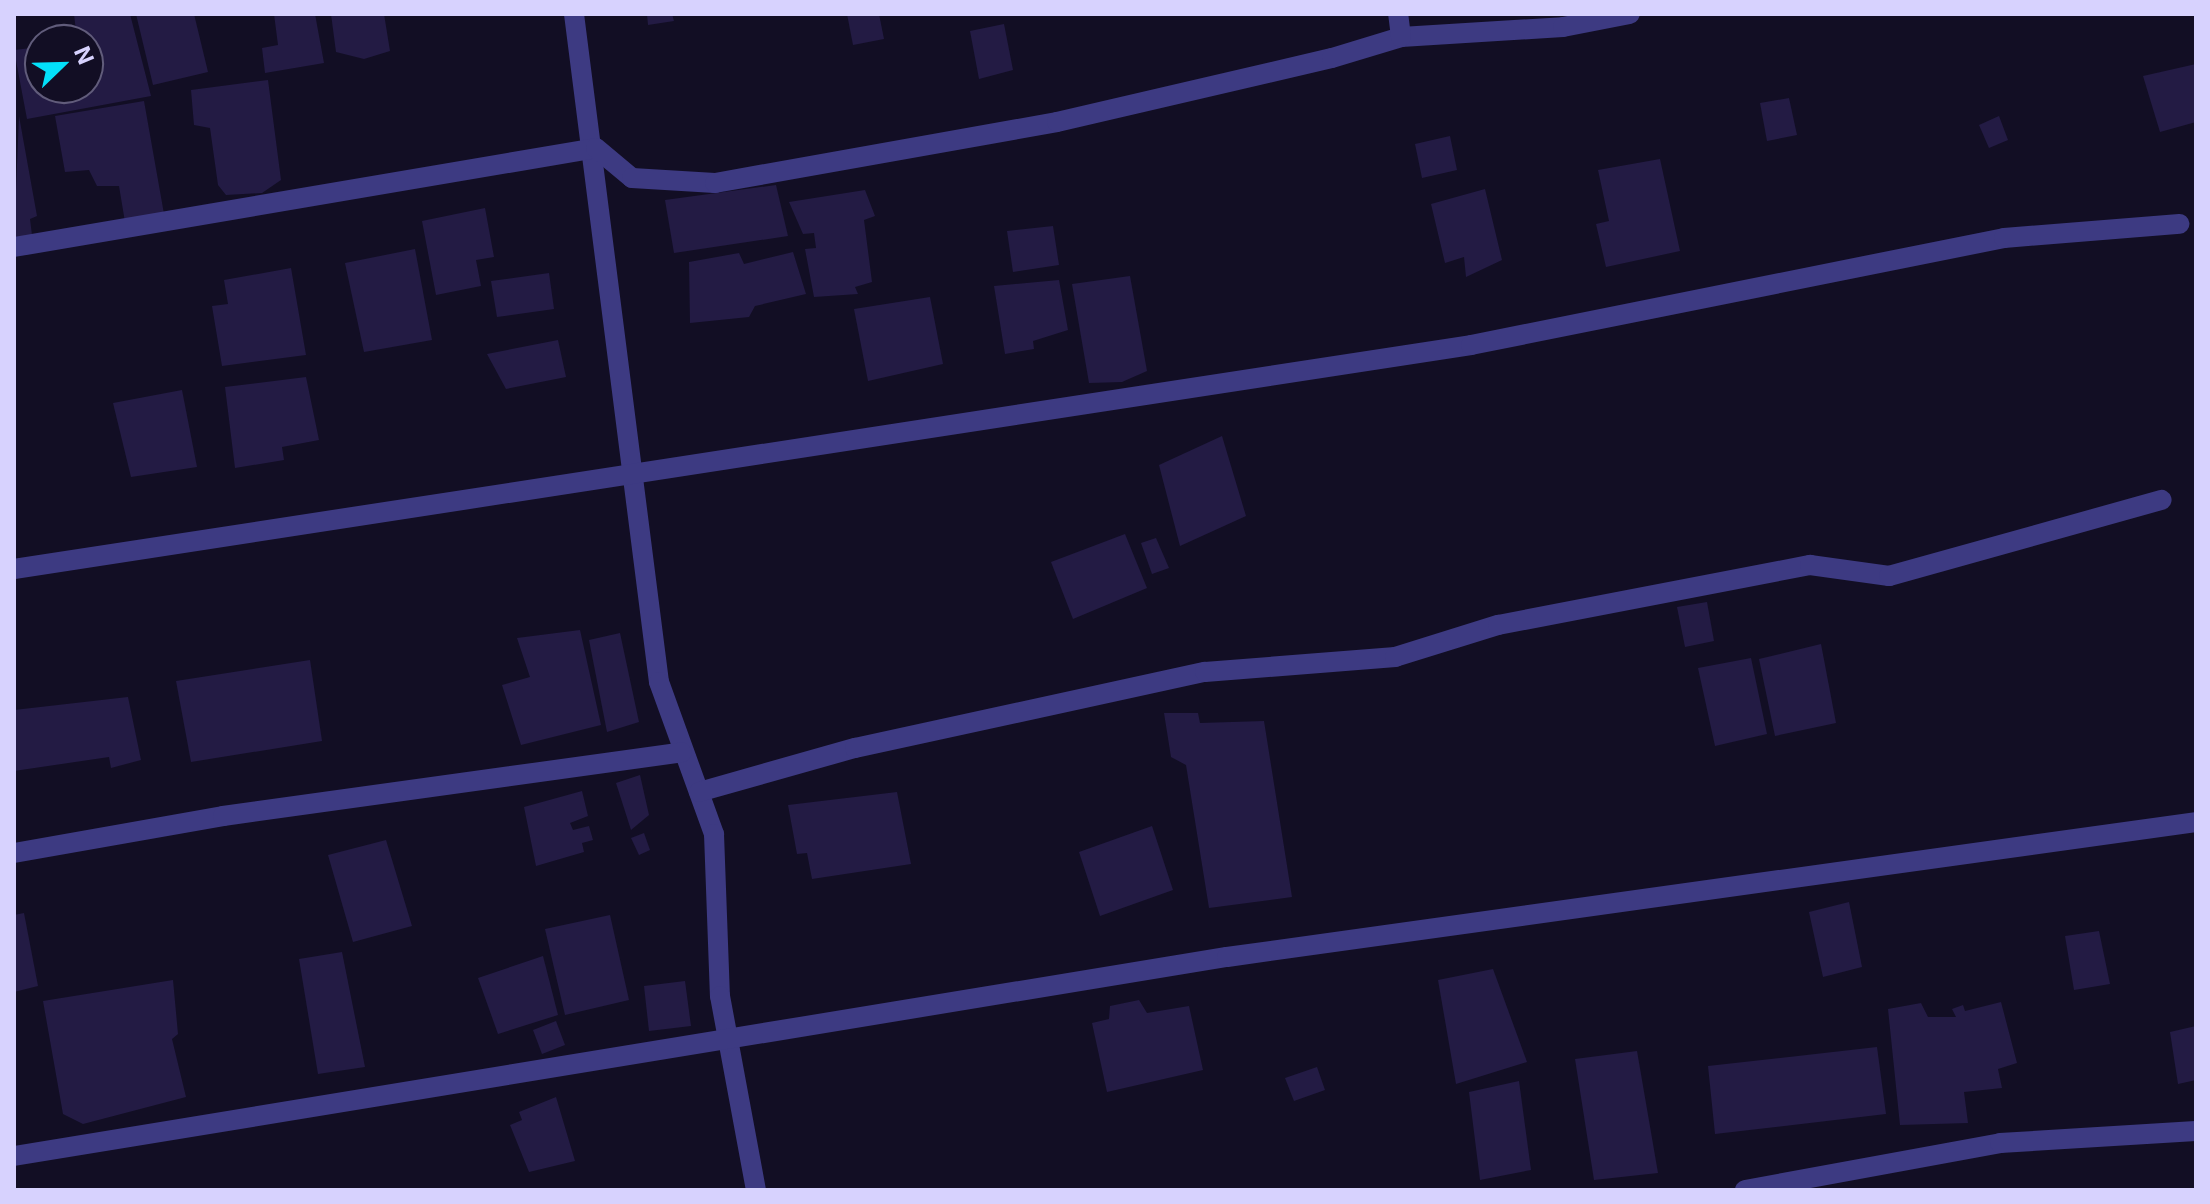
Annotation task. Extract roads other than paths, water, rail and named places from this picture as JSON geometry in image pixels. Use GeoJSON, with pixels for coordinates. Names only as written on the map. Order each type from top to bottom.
{"type":"FeatureCollection","features":[{"type":"Feature","properties":{"kind":"street"},"geometry":{"type":"LineString","coordinates":[[574,14],[596,148],[638,470],[659,682],[699,792],[719,868],[728,1040],[756,1190]]}},
{"type":"Feature","properties":{"kind":"street"},"geometry":{"type":"LineString","coordinates":[[1398,14],[1401,37]]}},
{"type":"Feature","properties":{"kind":"street"},"geometry":{"type":"LineString","coordinates":[[14,247],[596,148],[632,178],[715,183],[1057,122],[1401,37],[1563,27],[1630,14]]}},
{"type":"Feature","properties":{"kind":"street"},"geometry":{"type":"LineString","coordinates":[[14,569],[638,470],[1471,345],[2004,238],[2179,224]]}},
{"type":"Feature","properties":{"kind":"street"},"geometry":{"type":"LineString","coordinates":[[699,792],[855,748],[1205,672],[1395,657],[1498,625],[1810,565],[1889,576],[2162,500]]}},
{"type":"Feature","properties":{"kind":"street"},"geometry":{"type":"LineString","coordinates":[[14,853],[223,816],[682,752]]}},
{"type":"Feature","properties":{"kind":"street"},"geometry":{"type":"LineString","coordinates":[[14,1156],[1227,957],[2196,822]]}},
{"type":"Feature","properties":{"kind":"street"},"geometry":{"type":"LineString","coordinates":[[1745,1190],[2000,1143],[2196,1131]]}}]}
